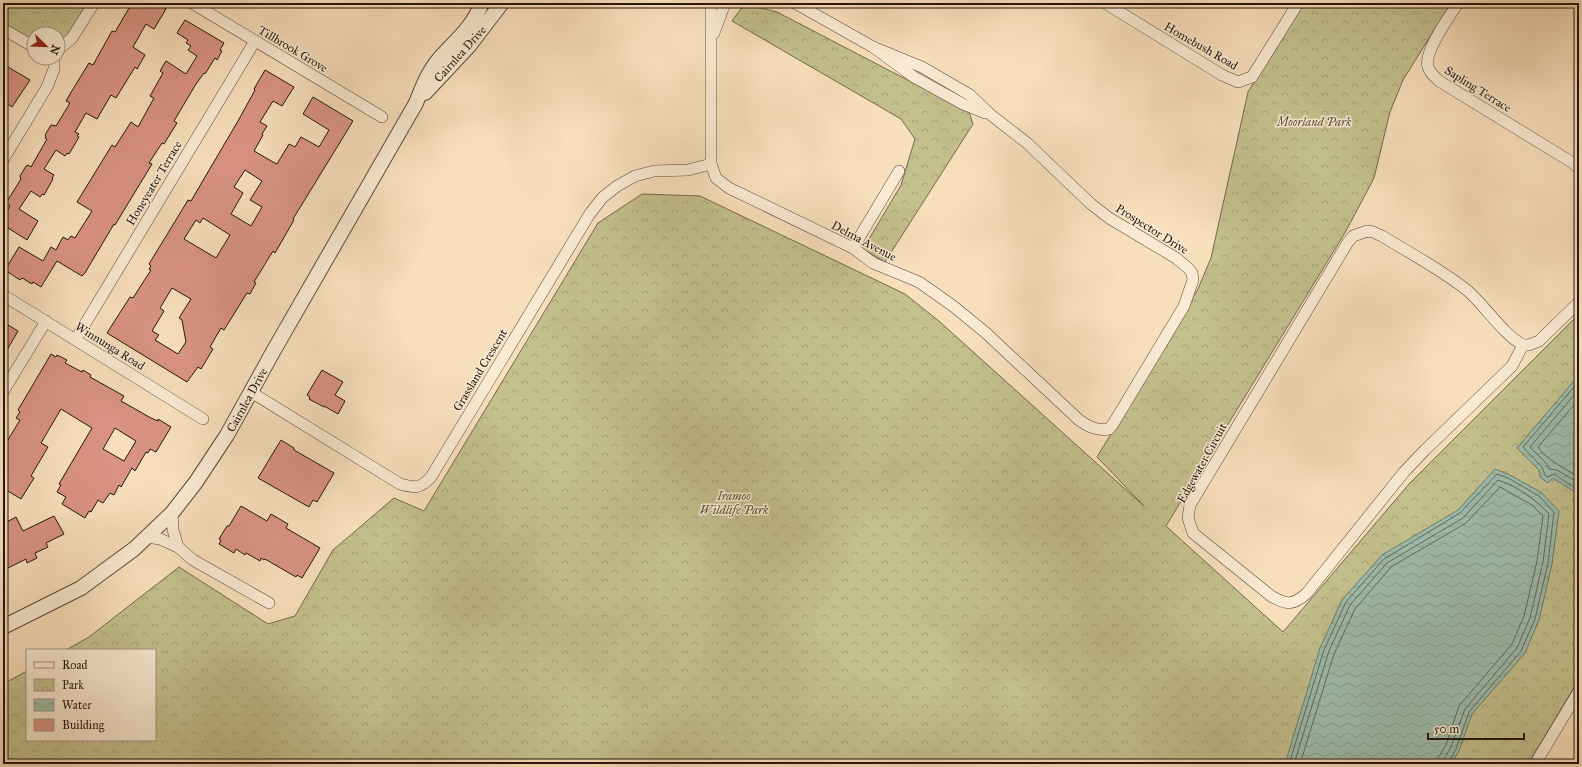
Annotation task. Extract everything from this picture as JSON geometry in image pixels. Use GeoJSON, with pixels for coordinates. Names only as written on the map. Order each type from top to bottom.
{"type":"FeatureCollection","features":[{"type":"Feature","properties":{"kind":"street"},"geometry":{"type":"LineString","coordinates":[[66,43],[72,38],[94,3]]}},
{"type":"Feature","properties":{"kind":"street","name":"Tillbrook Grove"},"geometry":{"type":"LineString","coordinates":[[192,3],[382,117]]}},
{"type":"Feature","properties":{"kind":"street","name":"Cairnlea Drive"},"geometry":{"type":"LineString","coordinates":[[3,627],[81,588],[134,549],[172,513],[196,482],[224,441],[416,103],[434,66],[474,22],[482,3]]}},
{"type":"Feature","properties":{"kind":"street","name":"Cairnlea Drive"},"geometry":{"type":"LineString","coordinates":[[416,103],[469,46],[486,26],[502,3]]}},
{"type":"Feature","properties":{"kind":"street","name":"Delma Avenue"},"geometry":{"type":"LineString","coordinates":[[711,3],[711,164],[713,172],[720,182],[854,248],[873,263],[919,282],[953,306],[991,338],[1079,420],[1090,427],[1099,429]]}},
{"type":"Feature","properties":{"kind":"street","name":"Delma Avenue"},"geometry":{"type":"LineString","coordinates":[[712,39],[725,3]]}},
{"type":"Feature","properties":{"kind":"street","name":"Prospector Drive"},"geometry":{"type":"LineString","coordinates":[[795,3],[872,47],[914,77],[963,104],[991,115],[1027,143],[1090,204],[1109,218],[1176,258],[1192,273],[1193,280],[1190,292],[1180,312],[1113,424],[1109,428],[1099,429]]}},
{"type":"Feature","properties":{"kind":"street","name":"Homebush Road"},"geometry":{"type":"LineString","coordinates":[[1105,3],[1222,75],[1238,82],[1252,77],[1298,3]]}},
{"type":"Feature","properties":{"kind":"street","name":"Sapling Terrace"},"geometry":{"type":"LineString","coordinates":[[1458,3],[1428,56],[1428,67],[1430,72],[1439,81],[1579,168]]}},
{"type":"Feature","properties":{"kind":"street"},"geometry":{"type":"LineString","coordinates":[[3,29],[26,43]]}},
{"type":"Feature","properties":{"kind":"street","name":"Honeyeater Terrace"},"geometry":{"type":"LineString","coordinates":[[76,339],[255,41]]}},
{"type":"Feature","properties":{"kind":"street"},"geometry":{"type":"LineString","coordinates":[[3,160],[47,87],[54,66]]}},
{"type":"Feature","properties":{"kind":"street","name":"Grassland Crescent"},"geometry":{"type":"LineString","coordinates":[[251,392],[400,484],[414,488],[424,485],[431,477],[589,216],[602,198],[617,186],[635,176],[654,171],[688,170],[711,164]]}},
{"type":"Feature","properties":{"kind":"street"},"geometry":{"type":"LineString","coordinates":[[854,248],[899,171]]}},
{"type":"Feature","properties":{"kind":"street","name":"Edgewater Circuit"},"geometry":{"type":"LineString","coordinates":[[1367,231],[1373,232],[1448,277],[1474,296],[1511,336],[1524,345],[1512,366],[1404,472],[1307,593],[1293,603],[1285,603],[1271,596],[1193,533],[1188,518],[1190,505],[1340,254],[1353,236],[1367,231]]}},
{"type":"Feature","properties":{"kind":"street","name":"Winnunga Road"},"geometry":{"type":"LineString","coordinates":[[3,295],[203,419]]}},
{"type":"Feature","properties":{"kind":"street"},"geometry":{"type":"LineString","coordinates":[[1524,345],[1529,345],[1540,341],[1579,302]]}},
{"type":"Feature","properties":{"kind":"street"},"geometry":{"type":"LineString","coordinates":[[3,392],[46,321]]}},
{"type":"Feature","properties":{"kind":"street"},"geometry":{"type":"LineString","coordinates":[[172,513],[173,530],[178,547]]}},
{"type":"Feature","properties":{"kind":"street"},"geometry":{"type":"LineString","coordinates":[[147,537],[160,539],[178,547],[193,560],[269,604]]}},
{"type":"Feature","properties":{"kind":"street"},"geometry":{"type":"LineString","coordinates":[[1536,764],[1579,691]]}},
{"type":"Feature","properties":{"kind":"green space"},"geometry":{"type":"Polygon","coordinates":[[[3,3],[87,3],[66,37],[66,26],[26,26],[26,37],[3,23],[3,3]]]}},
{"type":"Feature","properties":{"kind":"green space","name":"Iramoo Wildlife Park"},"geometry":{"type":"Polygon","coordinates":[[[1302,3],[1451,3],[1403,80],[1390,112],[1374,178],[1346,231],[1166,526],[1283,632],[1409,484],[1579,314],[1579,679],[1528,764],[3,764],[3,684],[26,672],[26,741],[156,741],[156,649],[68,649],[89,637],[179,567],[268,624],[295,616],[333,550],[394,498],[424,511],[598,223],[642,194],[700,196],[905,294],[940,322],[1144,506],[1097,457],[1198,289],[1211,258],[1248,92],[1302,3]]]}},
{"type":"Feature","properties":{"kind":"green space"},"geometry":{"type":"Polygon","coordinates":[[[743,6],[757,7],[777,12],[969,112],[973,124],[885,262],[863,249],[901,185],[915,139],[901,119],[732,21],[743,6]]]}},
{"type":"Feature","properties":{"kind":"water"},"geometry":{"type":"Polygon","coordinates":[[[1579,375],[1579,492],[1575,492],[1553,478],[1548,483],[1540,477],[1539,470],[1517,448],[1579,375]]]}},
{"type":"Feature","properties":{"kind":"water"},"geometry":{"type":"Polygon","coordinates":[[[1495,469],[1510,475],[1542,493],[1559,511],[1552,564],[1539,620],[1525,653],[1472,714],[1459,751],[1451,764],[1285,764],[1320,648],[1342,600],[1382,555],[1458,510],[1495,469]]]}},
{"type":"Feature","properties":{"kind":"building"},"geometry":{"type":"Polygon","coordinates":[[[132,3],[157,3],[166,9],[154,29],[146,24],[133,47],[145,55],[137,69],[135,67],[116,98],[111,95],[97,119],[86,113],[75,132],[79,134],[77,136],[79,137],[69,154],[67,153],[65,156],[56,150],[44,169],[54,175],[44,195],[42,194],[40,197],[31,191],[19,209],[38,221],[27,240],[8,228],[5,232],[3,231],[3,218],[10,206],[6,203],[21,179],[20,176],[26,166],[28,165],[31,167],[47,139],[45,138],[45,135],[51,125],[56,126],[70,103],[66,101],[89,63],[93,65],[112,31],[115,32],[132,3]]]}},
{"type":"Feature","properties":{"kind":"building"},"geometry":{"type":"Polygon","coordinates":[[[185,20],[224,43],[220,50],[222,51],[217,60],[215,58],[205,74],[204,73],[196,84],[174,121],[177,123],[164,144],[162,143],[149,163],[152,164],[85,273],[82,276],[57,261],[41,287],[22,278],[20,280],[5,270],[19,247],[43,261],[51,247],[56,250],[63,237],[68,240],[71,236],[75,238],[92,211],[77,202],[112,145],[115,147],[131,122],[138,127],[154,98],[150,96],[163,73],[160,71],[166,61],[186,74],[197,56],[188,50],[191,46],[186,43],[188,40],[177,33],[185,20]]]}},
{"type":"Feature","properties":{"kind":"building"},"geometry":{"type":"Polygon","coordinates":[[[3,64],[30,80],[12,107],[3,101],[3,64]]]}},
{"type":"Feature","properties":{"kind":"building"},"geometry":{"type":"Polygon","coordinates":[[[265,70],[294,87],[282,106],[273,101],[260,122],[267,126],[254,151],[277,164],[289,144],[295,147],[301,137],[319,147],[329,130],[303,114],[313,97],[353,121],[293,219],[294,220],[275,253],[273,251],[254,282],[256,283],[250,294],[247,293],[224,330],[221,328],[210,347],[213,349],[201,369],[198,367],[187,382],[107,333],[130,297],[133,298],[151,270],[149,269],[151,266],[149,264],[188,200],[191,201],[238,121],[255,90],[254,89],[265,70]],[[245,170],[234,187],[243,193],[231,214],[251,226],[262,207],[250,200],[262,181],[245,170]],[[203,218],[200,223],[196,220],[184,239],[216,258],[230,235],[203,218]],[[172,288],[160,308],[164,311],[152,331],[159,335],[155,340],[178,354],[186,342],[182,320],[179,318],[191,299],[172,288]]]}},
{"type":"Feature","properties":{"kind":"building"},"geometry":{"type":"Polygon","coordinates":[[[3,322],[18,331],[3,357],[3,322]]]}},
{"type":"Feature","properties":{"kind":"building"},"geometry":{"type":"Polygon","coordinates":[[[51,354],[67,360],[65,363],[82,372],[83,370],[91,375],[90,377],[124,396],[121,401],[151,418],[158,421],[158,419],[171,427],[156,452],[150,449],[148,453],[146,452],[135,471],[132,468],[121,487],[119,485],[114,495],[110,493],[103,503],[98,500],[91,512],[89,511],[85,518],[62,504],[66,497],[57,492],[61,485],[59,484],[92,428],[61,409],[41,443],[48,447],[31,476],[34,478],[21,499],[3,488],[3,448],[20,420],[16,418],[20,412],[18,410],[51,354]],[[115,428],[103,449],[124,461],[136,441],[115,428]]]}},
{"type":"Feature","properties":{"kind":"building"},"geometry":{"type":"Polygon","coordinates":[[[322,370],[343,382],[335,395],[345,401],[338,414],[309,399],[310,397],[307,395],[322,370]]]}},
{"type":"Feature","properties":{"kind":"building"},"geometry":{"type":"Polygon","coordinates":[[[281,440],[294,448],[294,450],[334,473],[317,502],[313,500],[309,507],[258,478],[281,440]]]}},
{"type":"Feature","properties":{"kind":"building"},"geometry":{"type":"Polygon","coordinates":[[[241,506],[267,521],[271,514],[288,524],[286,528],[320,548],[302,578],[297,575],[296,577],[265,559],[264,560],[261,558],[260,561],[246,553],[245,555],[236,549],[234,553],[219,544],[221,540],[219,539],[241,506]]]}},
{"type":"Feature","properties":{"kind":"building"},"geometry":{"type":"Polygon","coordinates":[[[54,516],[64,534],[46,543],[48,547],[35,553],[37,558],[27,563],[26,559],[6,569],[3,563],[3,524],[16,517],[23,531],[54,516]]]}},
{"type":"Feature","properties":{"kind":"park label","name":"Moorland Park"},"geometry":{"type":"Point","coordinates":[1314,122]}}]}
